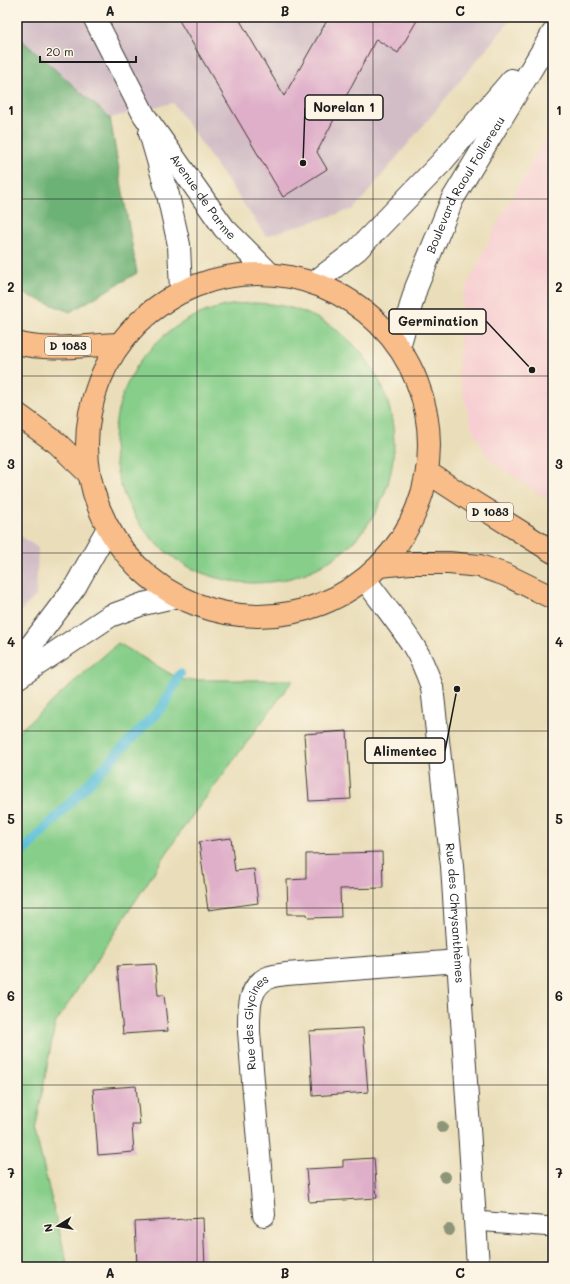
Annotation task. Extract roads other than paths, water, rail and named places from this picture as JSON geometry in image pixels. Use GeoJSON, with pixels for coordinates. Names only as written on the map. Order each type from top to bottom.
{"type":"FeatureCollection","features":[{"type":"Feature","properties":{"kind":"main road"},"geometry":{"type":"LineString","coordinates":[[269,273],[315,282],[362,308],[399,347],[419,386],[429,428],[427,472],[418,506],[402,538],[373,572],[332,600],[294,613],[274,615],[254,616],[215,611],[178,596],[138,567],[108,528],[97,501],[89,474],[87,440],[91,406],[102,373],[119,344],[147,314],[181,291],[224,276],[269,273]]}},
{"type":"Feature","properties":{"kind":"main road","name":"D 1083"},"geometry":{"type":"LineString","coordinates":[[17,343],[28,346],[58,347],[119,344]]}},
{"type":"Feature","properties":{"kind":"main road"},"geometry":{"type":"LineString","coordinates":[[17,414],[57,443],[89,474]]}},
{"type":"Feature","properties":{"kind":"main road","name":"D 1083"},"geometry":{"type":"LineString","coordinates":[[427,472],[553,552]]}},
{"type":"Feature","properties":{"kind":"main road"},"geometry":{"type":"LineString","coordinates":[[373,572],[410,563],[449,563],[480,566],[506,575],[553,598]]}},
{"type":"Feature","properties":{"kind":"street","name":"Avenue de Parme"},"geometry":{"type":"LineString","coordinates":[[94,17],[144,115],[224,228],[269,273]]}},
{"type":"Feature","properties":{"kind":"street","name":"Boulevard Raoul Follereau"},"geometry":{"type":"LineString","coordinates":[[315,282],[357,250],[441,163],[553,32]]}},
{"type":"Feature","properties":{"kind":"street","name":"Boulevard Raoul Follereau"},"geometry":{"type":"LineString","coordinates":[[399,347],[416,288],[452,200],[553,32]]}},
{"type":"Feature","properties":{"kind":"street","name":"Avenue de Parme"},"geometry":{"type":"LineString","coordinates":[[144,115],[168,195],[179,245],[181,291]]}},
{"type":"Feature","properties":{"kind":"street"},"geometry":{"type":"LineString","coordinates":[[17,664],[75,587],[108,528]]}},
{"type":"Feature","properties":{"kind":"street","name":"Rue des Chrysanthèmes"},"geometry":{"type":"LineString","coordinates":[[373,572],[379,599],[413,646],[422,662],[432,687],[452,866],[478,1267]]}},
{"type":"Feature","properties":{"kind":"street"},"geometry":{"type":"LineString","coordinates":[[17,678],[110,616],[143,604],[178,596]]}},
{"type":"Feature","properties":{"kind":"street","name":"Rue des Glycines"},"geometry":{"type":"LineString","coordinates":[[264,1215],[249,1032],[249,1006],[256,986],[270,977],[286,974],[459,961]]}},
{"type":"Feature","properties":{"kind":"lane"},"geometry":{"type":"LineString","coordinates":[[475,1221],[553,1227]]}},
{"type":"Feature","properties":{"kind":"waterway"},"geometry":{"type":"LineString","coordinates":[[17,858],[163,706],[180,674]]}},
{"type":"Feature","properties":{"kind":"place","name":"Norelan 1"},"geometry":{"type":"Point","coordinates":[303,163]}},
{"type":"Feature","properties":{"kind":"place","name":"Germination"},"geometry":{"type":"Point","coordinates":[532,370]}},
{"type":"Feature","properties":{"kind":"place","name":"Alimentec"},"geometry":{"type":"Point","coordinates":[457,689]}}]}
